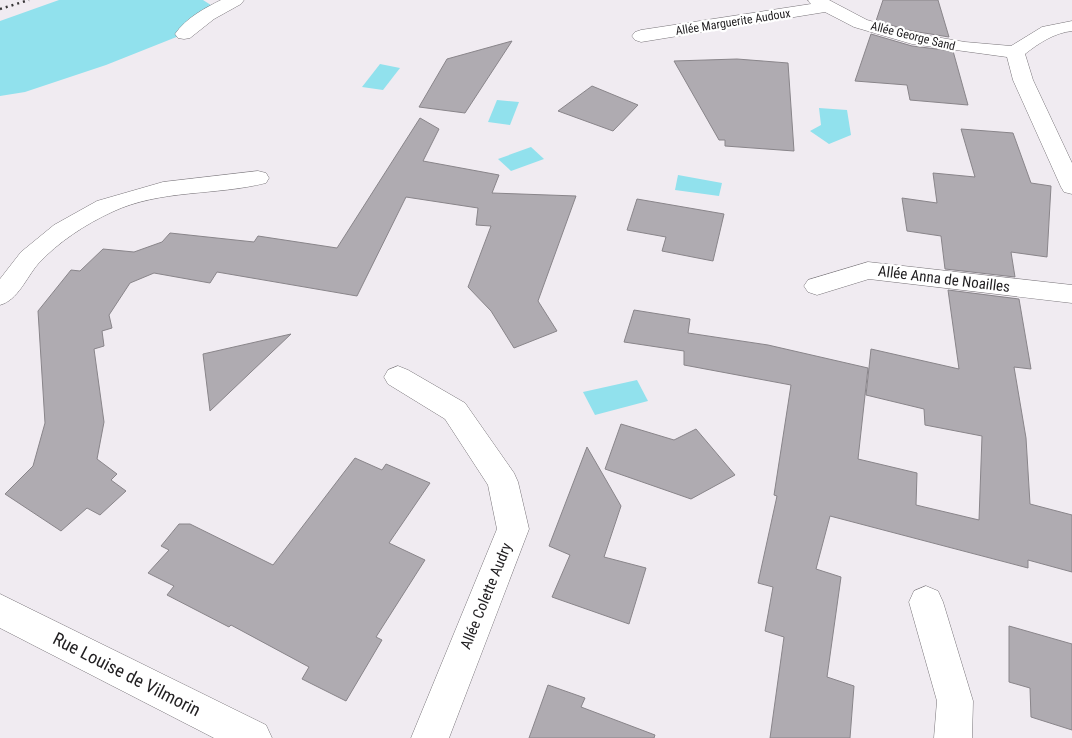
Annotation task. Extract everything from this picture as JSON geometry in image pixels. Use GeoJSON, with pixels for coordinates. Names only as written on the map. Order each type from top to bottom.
{"type":"FeatureCollection","features":[{"type":"Feature","properties":{"kind":"street"},"geometry":{"type":"LineString","coordinates":[[184,34],[194,24],[217,8],[235,0]]}},
{"type":"Feature","properties":{"kind":"street","name":"Allée Marguerite Audoux"},"geometry":{"type":"LineString","coordinates":[[641,36],[821,4]]}},
{"type":"Feature","properties":{"kind":"street","name":"Allée George Sand"},"geometry":{"type":"LineString","coordinates":[[821,4],[871,27],[918,40],[960,48],[1015,52]]}},
{"type":"Feature","properties":{"kind":"street"},"geometry":{"type":"LineString","coordinates":[[1071,179],[1023,80],[1015,52],[1037,36],[1072,26]]}},
{"type":"Feature","properties":{"kind":"street"},"geometry":{"type":"LineString","coordinates":[[0,296],[30,258],[62,230],[105,206],[163,189],[258,178]]}},
{"type":"Feature","properties":{"kind":"street","name":"Allée Anna de Noailles"},"geometry":{"type":"LineString","coordinates":[[817,286],[868,270],[1072,294]]}},
{"type":"Feature","properties":{"kind":"street","name":"Allée Colette Audry"},"geometry":{"type":"LineString","coordinates":[[398,377],[455,411],[503,482],[513,529],[430,738]]}},
{"type":"Feature","properties":{"kind":"street"},"geometry":{"type":"LineString","coordinates":[[926,602],[955,701],[953,738]]}},
{"type":"Feature","properties":{"kind":"street","name":"Rue Louise de Vilmorin"},"geometry":{"type":"LineString","coordinates":[[0,610],[254,738]]}},
{"type":"Feature","properties":{"kind":"water"},"geometry":{"type":"Polygon","coordinates":[[[59,0],[203,0],[217,9],[184,34],[106,65],[25,92],[0,96],[0,21],[59,0]]]}},
{"type":"Feature","properties":{"kind":"water"},"geometry":{"type":"Polygon","coordinates":[[[380,64],[400,68],[383,90],[362,87],[380,64]]]}},
{"type":"Feature","properties":{"kind":"water"},"geometry":{"type":"Polygon","coordinates":[[[497,100],[519,102],[510,125],[488,122],[497,100]]]}},
{"type":"Feature","properties":{"kind":"water"},"geometry":{"type":"Polygon","coordinates":[[[819,108],[847,110],[851,135],[829,144],[810,131],[821,125],[819,108]]]}},
{"type":"Feature","properties":{"kind":"water"},"geometry":{"type":"Polygon","coordinates":[[[531,147],[544,159],[511,171],[498,159],[531,147]]]}},
{"type":"Feature","properties":{"kind":"water"},"geometry":{"type":"Polygon","coordinates":[[[678,175],[722,183],[719,196],[675,190],[678,175]]]}},
{"type":"Feature","properties":{"kind":"water"},"geometry":{"type":"Polygon","coordinates":[[[637,380],[648,401],[595,415],[583,392],[637,380]]]}},
{"type":"Feature","properties":{"kind":"building"},"geometry":{"type":"Polygon","coordinates":[[[883,0],[938,0],[949,37],[912,31],[876,21],[883,0]]]}},
{"type":"Feature","properties":{"kind":"building"},"geometry":{"type":"Polygon","coordinates":[[[871,34],[912,46],[953,51],[968,105],[910,100],[907,85],[855,81],[871,34]]]}},
{"type":"Feature","properties":{"kind":"building"},"geometry":{"type":"Polygon","coordinates":[[[512,41],[465,113],[419,107],[447,59],[512,41]]]}},
{"type":"Feature","properties":{"kind":"building"},"geometry":{"type":"Polygon","coordinates":[[[737,59],[788,63],[794,151],[725,146],[725,140],[719,140],[674,61],[737,59]]]}},
{"type":"Feature","properties":{"kind":"building"},"geometry":{"type":"Polygon","coordinates":[[[592,86],[638,105],[613,131],[558,111],[592,86]]]}},
{"type":"Feature","properties":{"kind":"building"},"geometry":{"type":"Polygon","coordinates":[[[420,118],[439,129],[423,161],[499,175],[492,193],[576,196],[538,301],[557,331],[514,348],[491,311],[468,287],[491,226],[476,225],[478,208],[406,197],[357,296],[217,272],[210,283],[154,273],[130,283],[109,315],[112,328],[102,331],[104,346],[94,349],[104,422],[97,459],[117,474],[111,480],[126,491],[100,515],[87,508],[61,531],[5,494],[33,466],[45,423],[38,311],[71,270],[80,271],[103,249],[134,252],[162,242],[170,233],[254,242],[258,236],[337,248],[420,118]]]}},
{"type":"Feature","properties":{"kind":"building"},"geometry":{"type":"Polygon","coordinates":[[[961,129],[1013,133],[1031,183],[1051,186],[1047,257],[1011,252],[1015,277],[945,269],[941,236],[907,231],[902,198],[937,203],[933,173],[975,177],[961,129]]]}},
{"type":"Feature","properties":{"kind":"building"},"geometry":{"type":"Polygon","coordinates":[[[637,199],[724,214],[713,261],[662,251],[666,237],[627,230],[637,199]]]}},
{"type":"Feature","properties":{"kind":"building"},"geometry":{"type":"Polygon","coordinates":[[[948,290],[1019,299],[1031,369],[1014,367],[1026,438],[1030,504],[1072,515],[1072,572],[1028,560],[1028,568],[830,516],[816,569],[841,577],[827,677],[854,686],[850,738],[770,738],[784,637],[765,631],[773,587],[758,583],[777,496],[774,495],[791,385],[684,365],[684,351],[624,342],[634,310],[690,319],[688,333],[768,345],[868,368],[858,459],[917,473],[916,505],[979,520],[982,436],[925,425],[924,409],[866,395],[871,349],[959,369],[948,290]]]}},
{"type":"Feature","properties":{"kind":"building"},"geometry":{"type":"Polygon","coordinates":[[[291,334],[210,411],[203,354],[291,334]]]}},
{"type":"Feature","properties":{"kind":"building"},"geometry":{"type":"Polygon","coordinates":[[[621,424],[674,440],[696,429],[735,475],[691,499],[605,469],[621,424]]]}},
{"type":"Feature","properties":{"kind":"building"},"geometry":{"type":"Polygon","coordinates":[[[587,447],[621,506],[604,557],[646,568],[629,624],[552,597],[570,555],[549,546],[587,447]]]}},
{"type":"Feature","properties":{"kind":"building"},"geometry":{"type":"Polygon","coordinates":[[[355,458],[382,470],[386,464],[430,483],[389,543],[425,560],[376,637],[382,640],[346,701],[302,679],[309,667],[231,625],[229,627],[167,595],[174,586],[148,573],[169,550],[161,546],[179,524],[190,524],[273,565],[355,458]]]}},
{"type":"Feature","properties":{"kind":"building"},"geometry":{"type":"Polygon","coordinates":[[[1009,626],[1072,644],[1072,730],[1031,717],[1030,688],[1009,682],[1009,626]]]}},
{"type":"Feature","properties":{"kind":"building"},"geometry":{"type":"Polygon","coordinates":[[[548,685],[585,698],[581,707],[655,735],[654,738],[529,738],[548,685]]]}},
{"type":"Feature","properties":{"kind":"railway"},"geometry":{"type":"LineString","coordinates":[[0,9],[29,0]]}}]}
